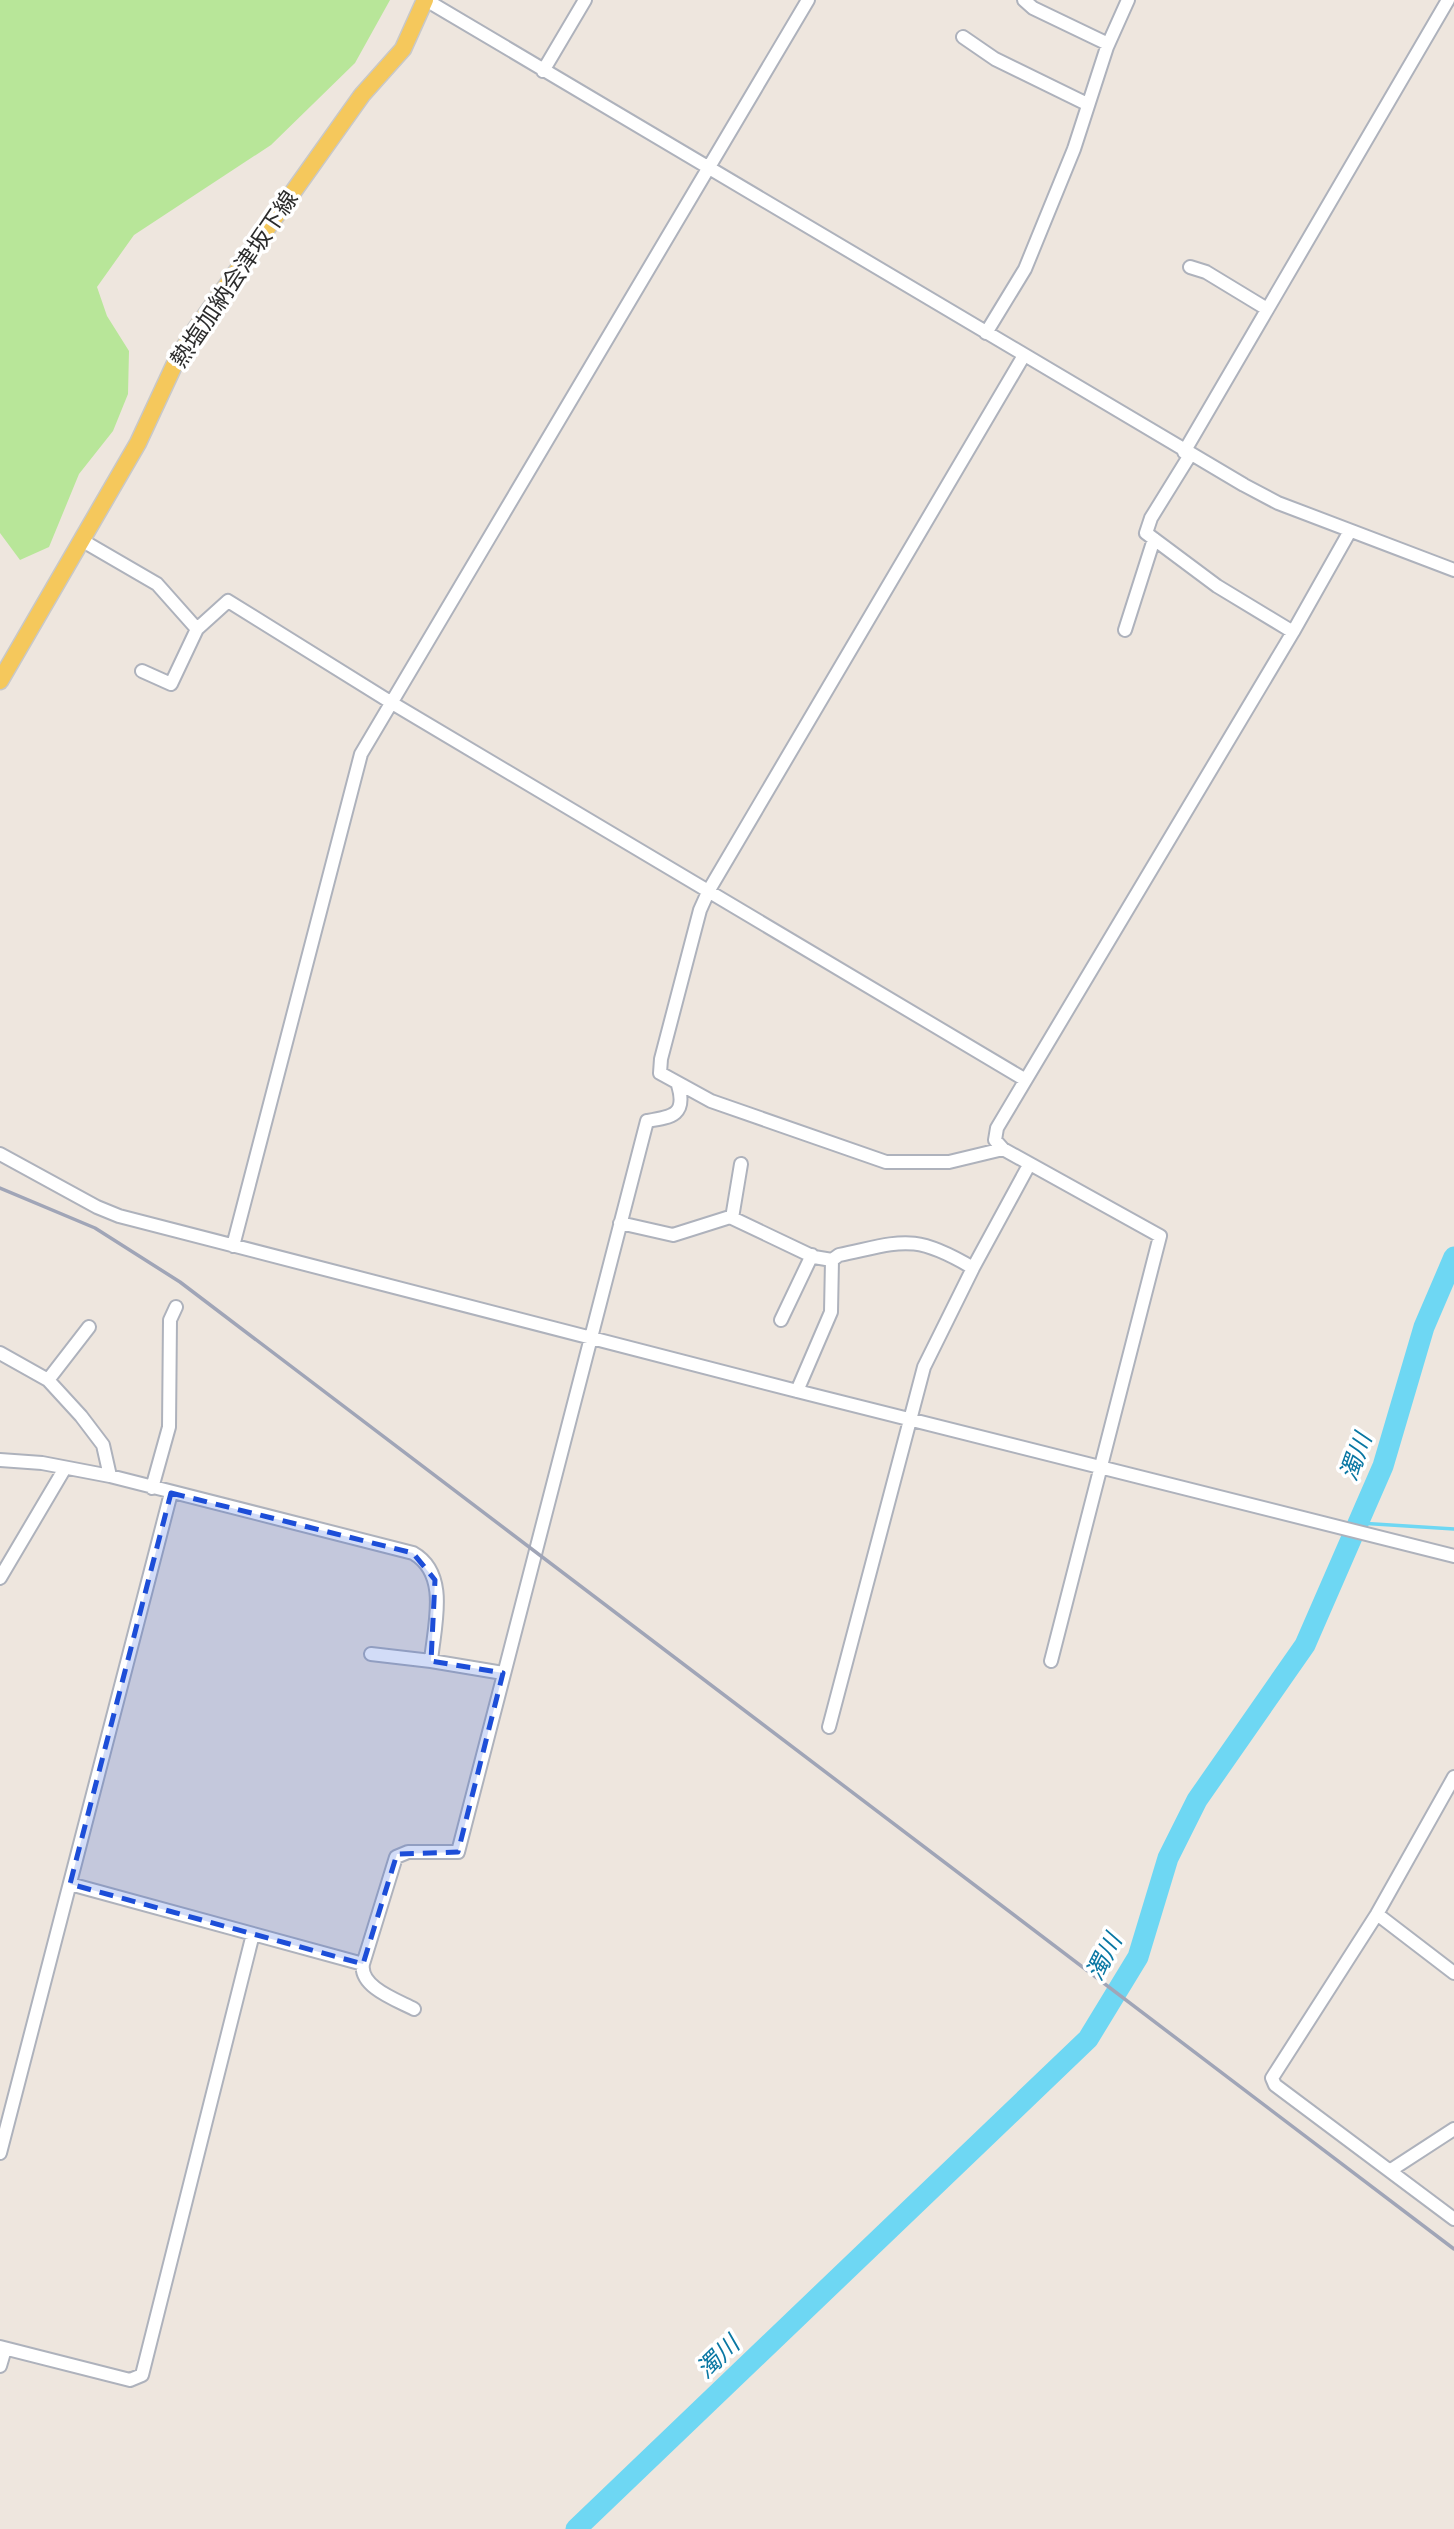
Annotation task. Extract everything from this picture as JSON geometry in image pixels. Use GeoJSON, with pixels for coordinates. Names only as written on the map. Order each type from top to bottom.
{"type":"FeatureCollection","features":[{"type":"Feature","properties":{"kind":"main road","name":"熱塩加納会津坂下線"},"geometry":{"type":"LineString","coordinates":[[0,681],[138,443],[178,357],[362,95],[403,48],[426,0]]}},
{"type":"Feature","properties":{"kind":"street"},"geometry":{"type":"LineString","coordinates":[[426,0],[1187,453],[1278,503],[1452,569]]}},
{"type":"Feature","properties":{"kind":"street"},"geometry":{"type":"LineString","coordinates":[[543,71],[585,0]]}},
{"type":"Feature","properties":{"kind":"street"},"geometry":{"type":"LineString","coordinates":[[233,1246],[361,754],[808,0]]}},
{"type":"Feature","properties":{"kind":"street"},"geometry":{"type":"LineString","coordinates":[[1024,0],[1033,8],[1108,44]]}},
{"type":"Feature","properties":{"kind":"street"},"geometry":{"type":"LineString","coordinates":[[986,333],[1025,269],[1074,149],[1108,44],[1128,0]]}},
{"type":"Feature","properties":{"kind":"street"},"geometry":{"type":"LineString","coordinates":[[1293,632],[1217,586],[1154,539],[1145,529],[1267,309],[1445,1]]}},
{"type":"Feature","properties":{"kind":"street"},"geometry":{"type":"LineString","coordinates":[[963,37],[995,59],[1087,103]]}},
{"type":"Feature","properties":{"kind":"street"},"geometry":{"type":"LineString","coordinates":[[1190,267],[1206,272],[1267,309]]}},
{"type":"Feature","properties":{"kind":"street"},"geometry":{"type":"LineString","coordinates":[[1003,1149],[949,1162],[886,1162],[767,1122],[678,1085],[660,1073],[661,1059],[700,910],[709,890],[1023,357]]}},
{"type":"Feature","properties":{"kind":"street"},"geometry":{"type":"LineString","coordinates":[[1051,1661],[1160,1236],[1003,1149],[995,1140],[997,1128],[1293,632],[1350,531]]}},
{"type":"Feature","properties":{"kind":"street"},"geometry":{"type":"LineString","coordinates":[[1125,630],[1154,539]]}},
{"type":"Feature","properties":{"kind":"street"},"geometry":{"type":"LineString","coordinates":[[83,541],[157,584],[197,629]]}},
{"type":"Feature","properties":{"kind":"street"},"geometry":{"type":"LineString","coordinates":[[142,671],[171,684],[197,629],[228,601],[392,703],[1024,1079]]}},
{"type":"Feature","properties":{"kind":"street"},"geometry":{"type":"LineString","coordinates":[[414,2009],[369,1983],[363,1976],[363,1964],[396,1857],[408,1852],[458,1852],[647,1121],[670,1117],[679,1110],[682,1098],[678,1085]]}},
{"type":"Feature","properties":{"kind":"street"},"geometry":{"type":"LineString","coordinates":[[0,1154],[97,1208],[233,1246],[1454,1556]]}},
{"type":"Feature","properties":{"kind":"street"},"geometry":{"type":"LineString","coordinates":[[732,1219],[741,1164]]}},
{"type":"Feature","properties":{"kind":"street"},"geometry":{"type":"LineString","coordinates":[[829,1727],[928,1356],[1029,1165]]}},
{"type":"Feature","properties":{"kind":"street"},"geometry":{"type":"LineString","coordinates":[[621,1223],[673,1235],[722,1218],[732,1219],[811,1255],[832,1260]]}},
{"type":"Feature","properties":{"kind":"street"},"geometry":{"type":"LineString","coordinates":[[797,1391],[831,1312],[832,1260],[838,1255],[906,1241],[923,1244],[973,1268]]}},
{"type":"Feature","properties":{"kind":"street"},"geometry":{"type":"LineString","coordinates":[[781,1320],[811,1255]]}},
{"type":"Feature","properties":{"kind":"street"},"geometry":{"type":"LineString","coordinates":[[152,1488],[169,1427],[170,1325],[176,1307]]}},
{"type":"Feature","properties":{"kind":"street"},"geometry":{"type":"LineString","coordinates":[[48,1380],[89,1327]]}},
{"type":"Feature","properties":{"kind":"street"},"geometry":{"type":"LineString","coordinates":[[0,1353],[48,1380],[103,1445],[110,1476]]}},
{"type":"Feature","properties":{"kind":"street"},"geometry":{"type":"LineString","coordinates":[[0,1460],[110,1476],[413,1553],[421,1558],[432,1573],[437,1595],[431,1661]]}},
{"type":"Feature","properties":{"kind":"street"},"geometry":{"type":"LineString","coordinates":[[0,1578],[65,1468]]}},
{"type":"Feature","properties":{"kind":"street"},"geometry":{"type":"LineString","coordinates":[[0,2153],[170,1493]]}},
{"type":"Feature","properties":{"kind":"street"},"geometry":{"type":"LineString","coordinates":[[370,1654],[503,1673]]}},
{"type":"Feature","properties":{"kind":"street"},"geometry":{"type":"LineString","coordinates":[[1453,1780],[1377,1914],[1272,2078],[1275,2085],[1454,2219]]}},
{"type":"Feature","properties":{"kind":"street"},"geometry":{"type":"LineString","coordinates":[[70,1884],[363,1964]]}},
{"type":"Feature","properties":{"kind":"street"},"geometry":{"type":"LineString","coordinates":[[1377,1914],[1454,1973]]}},
{"type":"Feature","properties":{"kind":"street"},"geometry":{"type":"LineString","coordinates":[[0,2366],[2,2348],[118,2378],[136,2380],[142,2375],[253,1934]]}},
{"type":"Feature","properties":{"kind":"street"},"geometry":{"type":"LineString","coordinates":[[1391,2170],[1454,2129]]}},
{"type":"Feature","properties":{"kind":"highlighted area"},"geometry":{"type":"Polygon","coordinates":[[[171,1493],[413,1553],[435,1580],[431,1661],[503,1673],[458,1852],[397,1854],[363,1964],[70,1884],[171,1493]]]}},
{"type":"Feature","properties":{"kind":"green space"},"geometry":{"type":"Polygon","coordinates":[[[0,0],[390,0],[355,63],[271,145],[134,235],[97,287],[107,316],[129,351],[128,394],[113,431],[79,474],[49,547],[20,560],[0,533],[0,0]]]}},
{"type":"Feature","properties":{"kind":"waterway","name":"濁川"},"geometry":{"type":"LineString","coordinates":[[576,2529],[1088,2039],[1138,1957],[1168,1858],[1197,1800],[1305,1645],[1383,1466],[1424,1327],[1454,1257]]}},
{"type":"Feature","properties":{"kind":"waterway"},"geometry":{"type":"LineString","coordinates":[[1359,1523],[1454,1529]]}},
{"type":"Feature","properties":{"kind":"railway"},"geometry":{"type":"LineString","coordinates":[[0,1188],[95,1228],[180,1282],[1454,2249]]}}]}
